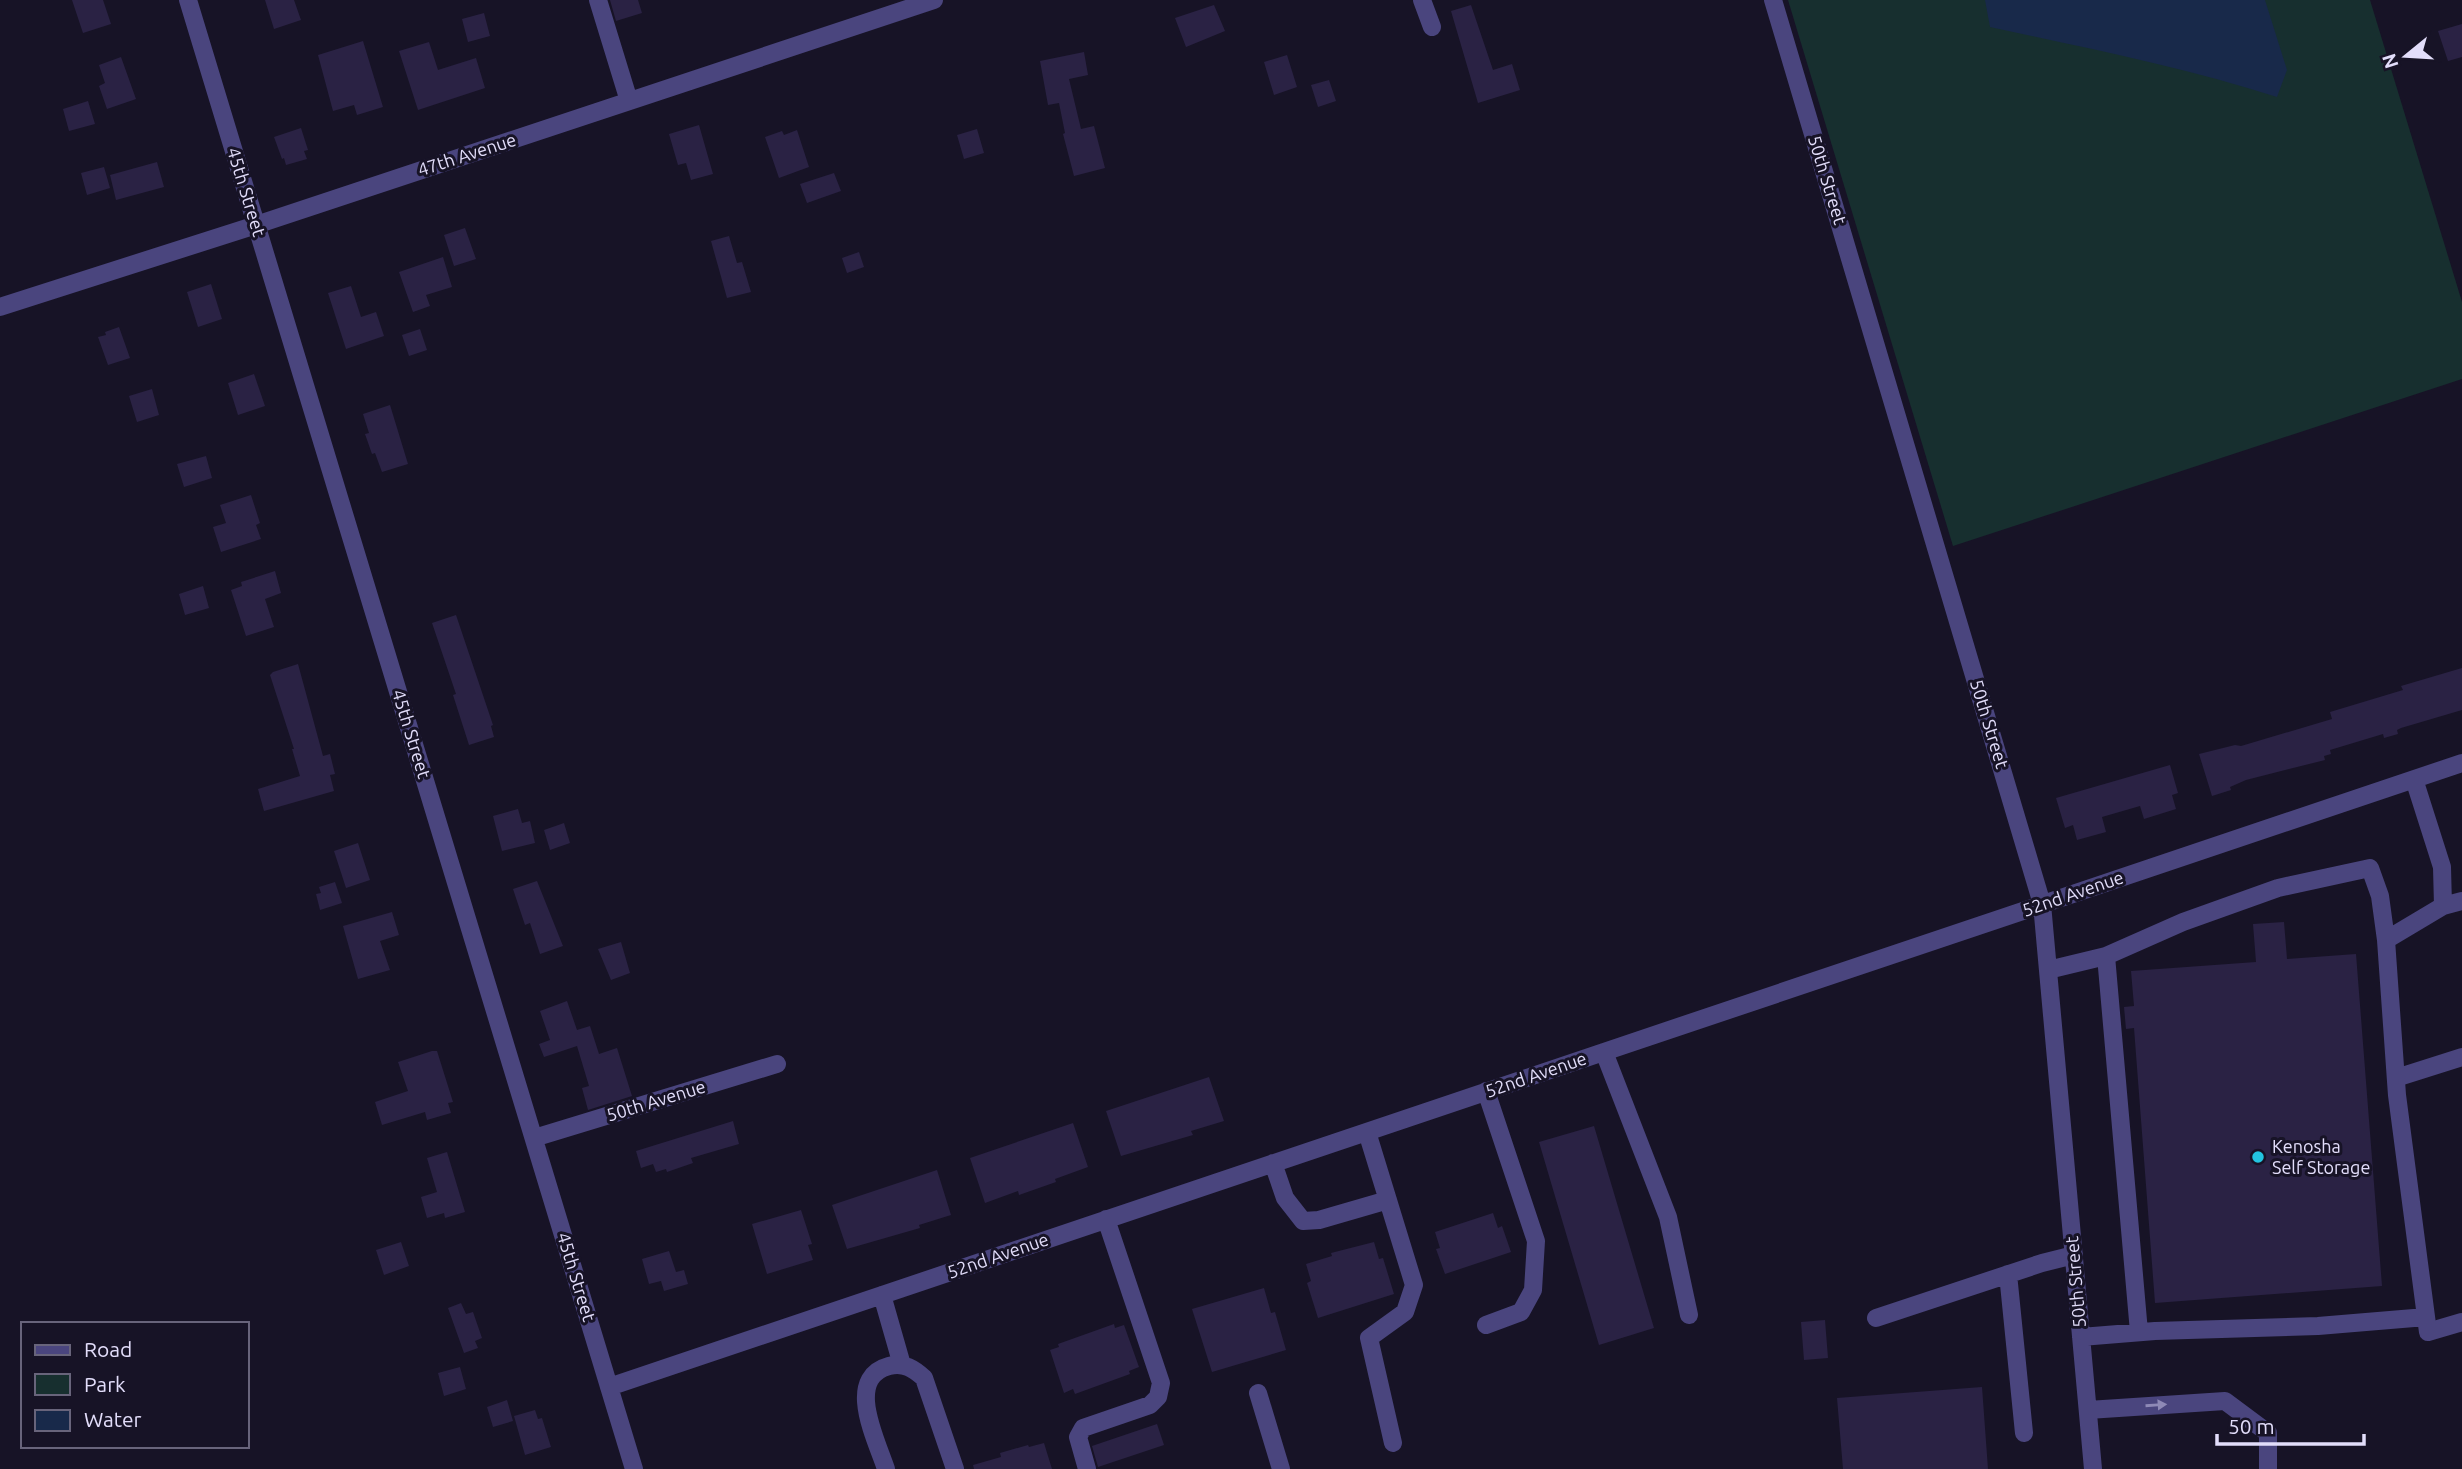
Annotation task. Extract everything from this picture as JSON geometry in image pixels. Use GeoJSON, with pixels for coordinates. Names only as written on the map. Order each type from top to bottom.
{"type":"FeatureCollection","features":[{"type":"Feature","properties":{"kind":"street","name":"45th Street"},"geometry":{"type":"LineString","coordinates":[[188,0],[634,1469]]}},
{"type":"Feature","properties":{"kind":"street"},"geometry":{"type":"LineString","coordinates":[[598,0],[629,101]]}},
{"type":"Feature","properties":{"kind":"street","name":"47th Avenue"},"geometry":{"type":"LineString","coordinates":[[0,307],[934,0]]}},
{"type":"Feature","properties":{"kind":"street"},"geometry":{"type":"LineString","coordinates":[[1422,0],[1432,27]]}},
{"type":"Feature","properties":{"kind":"street","name":"50th Street"},"geometry":{"type":"LineString","coordinates":[[1773,0],[2042,904],[2093,1469]]}},
{"type":"Feature","properties":{"kind":"street","name":"52nd Avenue"},"geometry":{"type":"LineString","coordinates":[[609,1387],[2462,763]]}},
{"type":"Feature","properties":{"kind":"street"},"geometry":{"type":"LineString","coordinates":[[2414,779],[2442,867],[2443,906]]}},
{"type":"Feature","properties":{"kind":"street"},"geometry":{"type":"LineString","coordinates":[[2048,970],[2106,956],[2183,922],[2278,888],[2370,869],[2380,896],[2386,940],[2396,1078],[2428,1332],[2462,1322]]}},
{"type":"Feature","properties":{"kind":"street"},"geometry":{"type":"LineString","coordinates":[[2386,940],[2443,906],[2462,901]]}},
{"type":"Feature","properties":{"kind":"street"},"geometry":{"type":"LineString","coordinates":[[2106,956],[2139,1332]]}},
{"type":"Feature","properties":{"kind":"street"},"geometry":{"type":"LineString","coordinates":[[1604,1052],[1668,1217],[1689,1315]]}},
{"type":"Feature","properties":{"kind":"street"},"geometry":{"type":"LineString","coordinates":[[2396,1078],[2462,1057]]}},
{"type":"Feature","properties":{"kind":"street","name":"50th Avenue"},"geometry":{"type":"LineString","coordinates":[[534,1138],[778,1064]]}},
{"type":"Feature","properties":{"kind":"street"},"geometry":{"type":"LineString","coordinates":[[1486,1091],[1536,1241],[1533,1290],[1521,1312],[1486,1325]]}},
{"type":"Feature","properties":{"kind":"street"},"geometry":{"type":"LineString","coordinates":[[1367,1132],[1414,1285],[1405,1312],[1369,1338],[1393,1443]]}},
{"type":"Feature","properties":{"kind":"street"},"geometry":{"type":"LineString","coordinates":[[1273,1163],[1286,1198],[1303,1221],[1319,1220],[1388,1200]]}},
{"type":"Feature","properties":{"kind":"street"},"geometry":{"type":"LineString","coordinates":[[1087,1469],[1077,1437],[1083,1428],[1150,1405],[1158,1397],[1161,1383],[1106,1219]]}},
{"type":"Feature","properties":{"kind":"street"},"geometry":{"type":"LineString","coordinates":[[1876,1318],[2074,1255]]}},
{"type":"Feature","properties":{"kind":"street"},"geometry":{"type":"LineString","coordinates":[[2008,1274],[2024,1433]]}},
{"type":"Feature","properties":{"kind":"street"},"geometry":{"type":"LineString","coordinates":[[882,1295],[902,1365]]}},
{"type":"Feature","properties":{"kind":"street"},"geometry":{"type":"LineString","coordinates":[[2081,1337],[2139,1332],[2318,1326],[2426,1317]]}},
{"type":"Feature","properties":{"kind":"street"},"geometry":{"type":"LineString","coordinates":[[886,1469],[866,1409],[866,1389],[877,1371],[902,1365],[924,1378],[955,1469]]}},
{"type":"Feature","properties":{"kind":"street"},"geometry":{"type":"LineString","coordinates":[[1258,1393],[1281,1469]]}},
{"type":"Feature","properties":{"kind":"street"},"geometry":{"type":"LineString","coordinates":[[2088,1410],[2225,1401],[2268,1433],[2268,1469]]}},
{"type":"Feature","properties":{"kind":"green space"},"geometry":{"type":"Polygon","coordinates":[[[1788,0],[2370,0],[2462,302],[2462,379],[1953,546],[1788,0]]]}},
{"type":"Feature","properties":{"kind":"water"},"geometry":{"type":"Polygon","coordinates":[[[1985,0],[2265,0],[2287,70],[2277,97],[2170,67],[1990,27],[1985,0]]]}},
{"type":"Feature","properties":{"kind":"building"},"geometry":{"type":"Polygon","coordinates":[[[72,0],[103,0],[111,24],[83,33],[72,0]]]}},
{"type":"Feature","properties":{"kind":"building"},"geometry":{"type":"Polygon","coordinates":[[[265,0],[294,0],[301,20],[274,29],[265,0]]]}},
{"type":"Feature","properties":{"kind":"building"},"geometry":{"type":"Polygon","coordinates":[[[610,0],[638,0],[642,13],[616,21],[610,0]]]}},
{"type":"Feature","properties":{"kind":"building"},"geometry":{"type":"Polygon","coordinates":[[[1214,5],[1225,31],[1186,47],[1175,18],[1214,5]]]}},
{"type":"Feature","properties":{"kind":"building"},"geometry":{"type":"Polygon","coordinates":[[[1471,5],[1493,70],[1512,64],[1520,90],[1478,103],[1451,11],[1471,5]]]}},
{"type":"Feature","properties":{"kind":"building"},"geometry":{"type":"Polygon","coordinates":[[[484,13],[490,36],[468,42],[462,19],[484,13]]]}},
{"type":"Feature","properties":{"kind":"building"},"geometry":{"type":"Polygon","coordinates":[[[2462,24],[2462,57],[2448,61],[2438,31],[2462,24]]]}},
{"type":"Feature","properties":{"kind":"building"},"geometry":{"type":"Polygon","coordinates":[[[363,41],[383,107],[357,115],[354,105],[333,111],[318,55],[363,41]]]}},
{"type":"Feature","properties":{"kind":"building"},"geometry":{"type":"Polygon","coordinates":[[[429,42],[438,70],[476,58],[485,88],[418,110],[399,51],[429,42]]]}},
{"type":"Feature","properties":{"kind":"building"},"geometry":{"type":"Polygon","coordinates":[[[1084,52],[1088,75],[1069,79],[1081,129],[1094,126],[1105,168],[1074,176],[1063,134],[1065,133],[1059,103],[1048,105],[1040,61],[1084,52]]]}},
{"type":"Feature","properties":{"kind":"building"},"geometry":{"type":"Polygon","coordinates":[[[1287,55],[1297,87],[1274,95],[1264,62],[1287,55]]]}},
{"type":"Feature","properties":{"kind":"building"},"geometry":{"type":"Polygon","coordinates":[[[121,57],[136,99],[107,109],[99,86],[105,83],[99,65],[121,57]]]}},
{"type":"Feature","properties":{"kind":"building"},"geometry":{"type":"Polygon","coordinates":[[[1329,80],[1336,101],[1318,107],[1311,85],[1329,80]]]}},
{"type":"Feature","properties":{"kind":"building"},"geometry":{"type":"Polygon","coordinates":[[[88,101],[95,124],[69,131],[63,109],[88,101]]]}},
{"type":"Feature","properties":{"kind":"building"},"geometry":{"type":"Polygon","coordinates":[[[699,125],[713,174],[691,180],[686,163],[678,165],[669,134],[699,125]]]}},
{"type":"Feature","properties":{"kind":"building"},"geometry":{"type":"Polygon","coordinates":[[[301,128],[308,150],[304,151],[307,159],[286,165],[274,137],[301,128]]]}},
{"type":"Feature","properties":{"kind":"building"},"geometry":{"type":"Polygon","coordinates":[[[977,129],[984,153],[964,159],[957,135],[977,129]]]}},
{"type":"Feature","properties":{"kind":"building"},"geometry":{"type":"Polygon","coordinates":[[[797,130],[809,167],[779,178],[765,137],[782,131],[784,135],[797,130]]]}},
{"type":"Feature","properties":{"kind":"building"},"geometry":{"type":"Polygon","coordinates":[[[157,162],[164,187],[116,200],[110,175],[157,162]]]}},
{"type":"Feature","properties":{"kind":"building"},"geometry":{"type":"Polygon","coordinates":[[[104,167],[110,188],[87,195],[81,173],[104,167]]]}},
{"type":"Feature","properties":{"kind":"building"},"geometry":{"type":"Polygon","coordinates":[[[834,173],[841,191],[807,203],[800,184],[834,173]]]}},
{"type":"Feature","properties":{"kind":"building"},"geometry":{"type":"Polygon","coordinates":[[[465,228],[476,259],[454,266],[444,235],[465,228]]]}},
{"type":"Feature","properties":{"kind":"building"},"geometry":{"type":"Polygon","coordinates":[[[729,236],[737,263],[742,262],[751,292],[727,298],[711,241],[729,236]]]}},
{"type":"Feature","properties":{"kind":"building"},"geometry":{"type":"Polygon","coordinates":[[[859,252],[864,267],[847,273],[842,258],[859,252]]]}},
{"type":"Feature","properties":{"kind":"building"},"geometry":{"type":"Polygon","coordinates":[[[443,257],[452,287],[426,295],[430,306],[413,312],[399,272],[443,257]]]}},
{"type":"Feature","properties":{"kind":"building"},"geometry":{"type":"Polygon","coordinates":[[[211,284],[222,319],[198,327],[187,292],[211,284]]]}},
{"type":"Feature","properties":{"kind":"building"},"geometry":{"type":"Polygon","coordinates":[[[351,286],[361,317],[376,312],[384,336],[346,349],[328,293],[351,286]]]}},
{"type":"Feature","properties":{"kind":"building"},"geometry":{"type":"Polygon","coordinates":[[[119,327],[130,358],[108,365],[98,337],[119,327]]]}},
{"type":"Feature","properties":{"kind":"building"},"geometry":{"type":"Polygon","coordinates":[[[420,329],[427,350],[409,356],[402,335],[420,329]]]}},
{"type":"Feature","properties":{"kind":"building"},"geometry":{"type":"Polygon","coordinates":[[[254,374],[265,406],[238,415],[228,383],[254,374]]]}},
{"type":"Feature","properties":{"kind":"building"},"geometry":{"type":"Polygon","coordinates":[[[152,389],[159,415],[137,422],[129,396],[152,389]]]}},
{"type":"Feature","properties":{"kind":"building"},"geometry":{"type":"Polygon","coordinates":[[[390,405],[408,464],[382,472],[365,434],[369,433],[363,414],[390,405]]]}},
{"type":"Feature","properties":{"kind":"building"},"geometry":{"type":"Polygon","coordinates":[[[206,456],[212,478],[184,487],[177,464],[206,456]]]}},
{"type":"Feature","properties":{"kind":"building"},"geometry":{"type":"Polygon","coordinates":[[[251,495],[260,523],[256,525],[261,539],[221,552],[213,527],[226,523],[220,505],[251,495]]]}},
{"type":"Feature","properties":{"kind":"building"},"geometry":{"type":"Polygon","coordinates":[[[275,571],[281,593],[265,599],[274,627],[246,636],[231,590],[242,586],[241,582],[275,571]]]}},
{"type":"Feature","properties":{"kind":"building"},"geometry":{"type":"Polygon","coordinates":[[[203,586],[209,608],[185,615],[179,594],[203,586]]]}},
{"type":"Feature","properties":{"kind":"building"},"geometry":{"type":"Polygon","coordinates":[[[456,615],[493,725],[494,737],[469,745],[453,695],[456,694],[432,623],[456,615]]]}},
{"type":"Feature","properties":{"kind":"building"},"geometry":{"type":"Polygon","coordinates":[[[298,664],[323,756],[330,754],[335,774],[330,775],[334,791],[264,811],[258,789],[300,776],[270,675],[298,664]]]}},
{"type":"Feature","properties":{"kind":"building"},"geometry":{"type":"Polygon","coordinates":[[[2462,668],[2462,710],[2401,728],[2397,730],[2398,734],[2384,738],[2383,734],[2330,750],[2331,754],[2324,756],[2325,760],[2246,780],[2230,787],[2231,790],[2212,796],[2199,754],[2235,745],[2241,746],[2332,719],[2330,712],[2403,690],[2401,686],[2462,668]]]}},
{"type":"Feature","properties":{"kind":"building"},"geometry":{"type":"Polygon","coordinates":[[[2170,765],[2178,793],[2172,795],[2176,809],[2144,819],[2140,806],[2102,817],[2106,832],[2077,840],[2073,825],[2065,828],[2056,798],[2170,765]]]}},
{"type":"Feature","properties":{"kind":"building"},"geometry":{"type":"Polygon","coordinates":[[[518,809],[522,823],[530,821],[535,843],[502,851],[493,816],[518,809]]]}},
{"type":"Feature","properties":{"kind":"building"},"geometry":{"type":"Polygon","coordinates":[[[564,823],[570,843],[550,850],[544,830],[564,823]]]}},
{"type":"Feature","properties":{"kind":"building"},"geometry":{"type":"Polygon","coordinates":[[[358,843],[370,880],[346,888],[334,851],[358,843]]]}},
{"type":"Feature","properties":{"kind":"building"},"geometry":{"type":"Polygon","coordinates":[[[537,881],[563,946],[540,954],[530,923],[525,925],[513,889],[537,881]]]}},
{"type":"Feature","properties":{"kind":"building"},"geometry":{"type":"Polygon","coordinates":[[[335,882],[342,903],[320,910],[316,894],[321,893],[319,887],[335,882]]]}},
{"type":"Feature","properties":{"kind":"building"},"geometry":{"type":"Polygon","coordinates":[[[392,912],[399,935],[380,941],[390,970],[358,979],[343,926],[392,912]]]}},
{"type":"Feature","properties":{"kind":"building","name":"Kenosha Self Storage"},"geometry":{"type":"Polygon","coordinates":[[[2284,922],[2287,959],[2356,954],[2382,1286],[2155,1303],[2134,1028],[2126,1029],[2124,1007],[2134,1006],[2131,971],[2256,962],[2253,924],[2284,922]]]}},
{"type":"Feature","properties":{"kind":"building"},"geometry":{"type":"Polygon","coordinates":[[[621,942],[630,973],[611,980],[598,949],[621,942]]]}},
{"type":"Feature","properties":{"kind":"building"},"geometry":{"type":"Polygon","coordinates":[[[567,1001],[577,1030],[590,1026],[599,1054],[617,1048],[632,1096],[588,1110],[582,1088],[589,1086],[577,1046],[544,1057],[539,1044],[550,1040],[540,1011],[567,1001]]]}},
{"type":"Feature","properties":{"kind":"building"},"geometry":{"type":"Polygon","coordinates":[[[437,1051],[453,1102],[448,1103],[451,1113],[427,1120],[425,1112],[382,1125],[375,1102],[408,1091],[398,1062],[437,1051]]]}},
{"type":"Feature","properties":{"kind":"building"},"geometry":{"type":"Polygon","coordinates":[[[1209,1077],[1224,1121],[1191,1131],[1193,1135],[1121,1156],[1106,1111],[1209,1077]]]}},
{"type":"Feature","properties":{"kind":"building"},"geometry":{"type":"Polygon","coordinates":[[[733,1121],[739,1144],[691,1158],[693,1163],[667,1172],[666,1169],[656,1172],[653,1164],[641,1168],[636,1151],[733,1121]]]}},
{"type":"Feature","properties":{"kind":"building"},"geometry":{"type":"Polygon","coordinates":[[[1073,1123],[1088,1167],[1019,1195],[1018,1191],[985,1203],[970,1158],[1073,1123]]]}},
{"type":"Feature","properties":{"kind":"building"},"geometry":{"type":"Polygon","coordinates":[[[1594,1126],[1654,1328],[1599,1345],[1539,1142],[1594,1126]]]}},
{"type":"Feature","properties":{"kind":"building"},"geometry":{"type":"Polygon","coordinates":[[[447,1152],[465,1212],[445,1218],[444,1213],[427,1218],[421,1197],[437,1192],[427,1158],[447,1152]]]}},
{"type":"Feature","properties":{"kind":"building"},"geometry":{"type":"Polygon","coordinates":[[[937,1170],[951,1215],[919,1225],[920,1228],[847,1249],[832,1205],[937,1170]]]}},
{"type":"Feature","properties":{"kind":"building"},"geometry":{"type":"Polygon","coordinates":[[[801,1210],[812,1244],[808,1245],[813,1260],[767,1274],[752,1224],[801,1210]]]}},
{"type":"Feature","properties":{"kind":"building"},"geometry":{"type":"Polygon","coordinates":[[[1493,1213],[1498,1228],[1502,1226],[1511,1252],[1445,1274],[1436,1249],[1440,1248],[1435,1232],[1493,1213]]]}},
{"type":"Feature","properties":{"kind":"building"},"geometry":{"type":"Polygon","coordinates":[[[401,1242],[409,1266],[384,1275],[376,1250],[401,1242]]]}},
{"type":"Feature","properties":{"kind":"building"},"geometry":{"type":"Polygon","coordinates":[[[1374,1242],[1379,1259],[1383,1258],[1394,1294],[1318,1318],[1307,1283],[1311,1281],[1306,1264],[1332,1256],[1331,1253],[1374,1242]]]}},
{"type":"Feature","properties":{"kind":"building"},"geometry":{"type":"Polygon","coordinates":[[[669,1251],[676,1272],[684,1270],[688,1284],[664,1291],[661,1281],[649,1284],[642,1259],[669,1251]]]}},
{"type":"Feature","properties":{"kind":"building"},"geometry":{"type":"Polygon","coordinates":[[[1264,1288],[1271,1313],[1275,1312],[1286,1350],[1212,1372],[1192,1309],[1264,1288]]]}},
{"type":"Feature","properties":{"kind":"building"},"geometry":{"type":"Polygon","coordinates":[[[461,1303],[466,1314],[473,1312],[482,1338],[475,1341],[478,1348],[464,1353],[448,1308],[461,1303]]]}},
{"type":"Feature","properties":{"kind":"building"},"geometry":{"type":"Polygon","coordinates":[[[1825,1320],[1828,1358],[1804,1360],[1801,1322],[1825,1320]]]}},
{"type":"Feature","properties":{"kind":"building"},"geometry":{"type":"Polygon","coordinates":[[[1114,1324],[1115,1328],[1124,1325],[1139,1367],[1129,1371],[1130,1374],[1075,1394],[1073,1389],[1064,1393],[1050,1350],[1059,1347],[1058,1344],[1114,1324]]]}},
{"type":"Feature","properties":{"kind":"building"},"geometry":{"type":"Polygon","coordinates":[[[460,1367],[466,1389],[444,1396],[438,1373],[460,1367]]]}},
{"type":"Feature","properties":{"kind":"building"},"geometry":{"type":"Polygon","coordinates":[[[1982,1387],[1988,1469],[1843,1469],[1837,1398],[1982,1387]]]}},
{"type":"Feature","properties":{"kind":"building"},"geometry":{"type":"Polygon","coordinates":[[[507,1400],[513,1421],[493,1427],[487,1407],[507,1400]]]}},
{"type":"Feature","properties":{"kind":"building"},"geometry":{"type":"Polygon","coordinates":[[[535,1410],[538,1419],[542,1418],[551,1447],[525,1455],[514,1416],[535,1410]]]}},
{"type":"Feature","properties":{"kind":"building"},"geometry":{"type":"Polygon","coordinates":[[[1157,1424],[1164,1445],[1098,1467],[1092,1446],[1157,1424]]]}},
{"type":"Feature","properties":{"kind":"building"},"geometry":{"type":"Polygon","coordinates":[[[1044,1443],[1052,1469],[974,1469],[973,1465],[1001,1457],[1000,1453],[1044,1443]]]}},
{"type":"Feature","properties":{"kind":"place","name":"Kenosha Self Storage"},"geometry":{"type":"Point","coordinates":[2258,1157]}}]}
